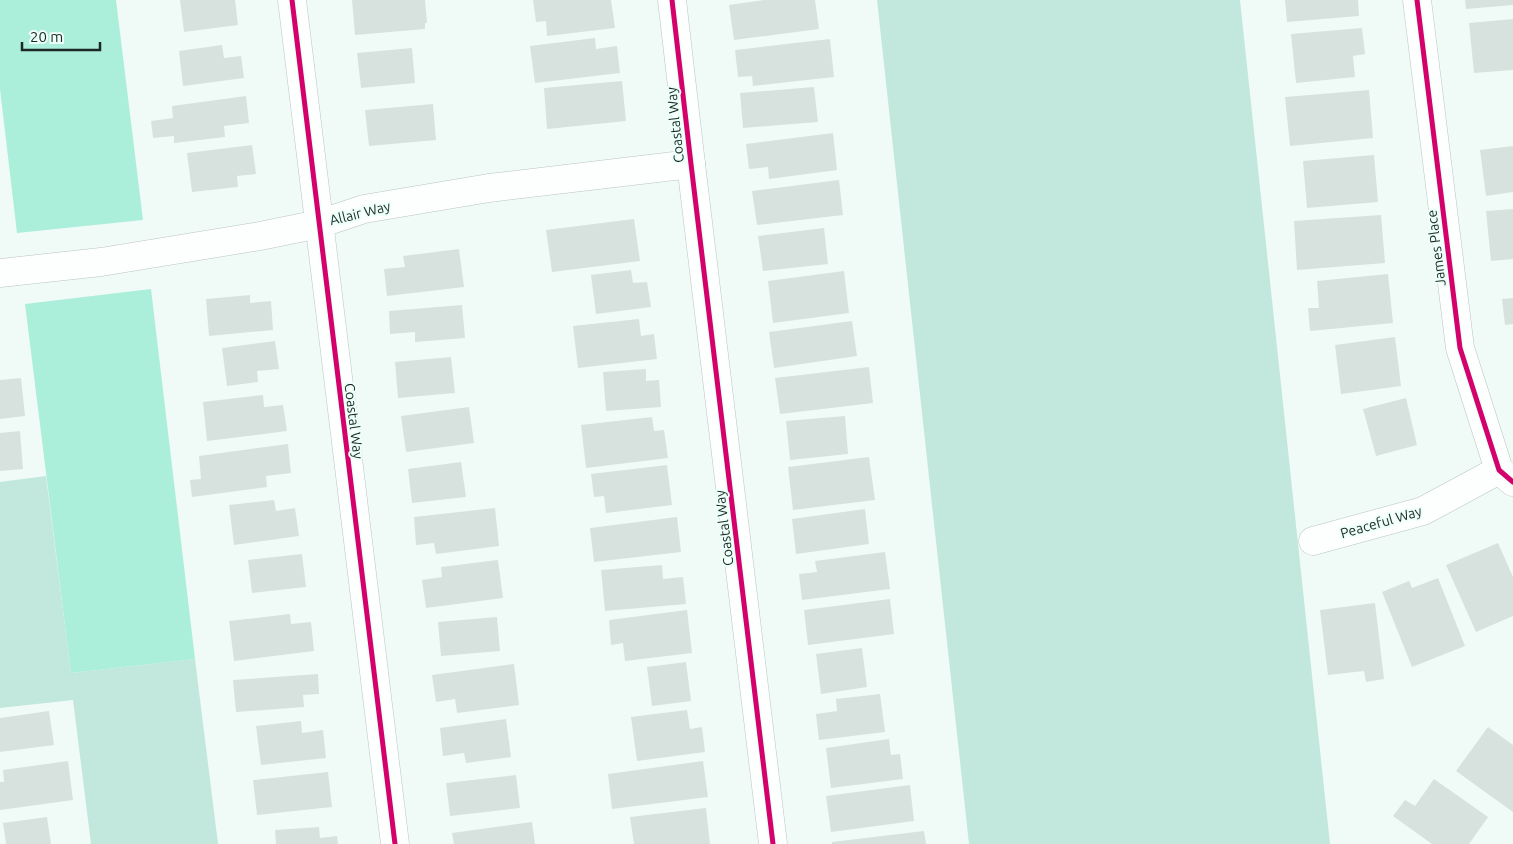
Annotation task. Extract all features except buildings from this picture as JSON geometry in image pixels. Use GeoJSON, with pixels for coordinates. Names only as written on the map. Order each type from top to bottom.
{"type":"FeatureCollection","features":[{"type":"Feature","properties":{"kind":"street","name":"Coastal Way"},"geometry":{"type":"LineString","coordinates":[[292,0],[395,844]]}},
{"type":"Feature","properties":{"kind":"street","name":"Coastal Way"},"geometry":{"type":"LineString","coordinates":[[672,0],[773,844]]}},
{"type":"Feature","properties":{"kind":"street","name":"James Place"},"geometry":{"type":"LineString","coordinates":[[1417,0],[1460,348],[1506,476]]}},
{"type":"Feature","properties":{"kind":"street","name":"Allair Way"},"geometry":{"type":"LineString","coordinates":[[0,273],[101,262],[260,236],[319,224],[364,209],[489,188],[691,164]]}},
{"type":"Feature","properties":{"kind":"street","name":"Peaceful Way"},"geometry":{"type":"LineString","coordinates":[[1313,541],[1423,511],[1506,476]]}},
{"type":"Feature","properties":{"kind":"shaded area"},"geometry":{"type":"Polygon","coordinates":[[[0,0],[116,0],[143,220],[17,233],[0,89],[0,0]]]}},
{"type":"Feature","properties":{"kind":"shaded area"},"geometry":{"type":"Polygon","coordinates":[[[877,0],[1240,0],[1330,844],[969,844],[877,0]]]}},
{"type":"Feature","properties":{"kind":"shaded area"},"geometry":{"type":"Polygon","coordinates":[[[151,289],[195,659],[71,673],[25,304],[151,289]]]}},
{"type":"Feature","properties":{"kind":"shaded area"},"geometry":{"type":"Polygon","coordinates":[[[46,476],[71,673],[195,659],[218,844],[91,844],[73,700],[0,708],[0,482],[46,476]]]}},
{"type":"Feature","properties":{"kind":"cycle path"},"geometry":{"type":"LineString","coordinates":[[292,0],[395,844]]}},
{"type":"Feature","properties":{"kind":"cycle path"},"geometry":{"type":"LineString","coordinates":[[672,0],[773,844]]}},
{"type":"Feature","properties":{"kind":"cycle path"},"geometry":{"type":"LineString","coordinates":[[1417,0],[1460,348],[1499,470],[1513,482]]}}]}
